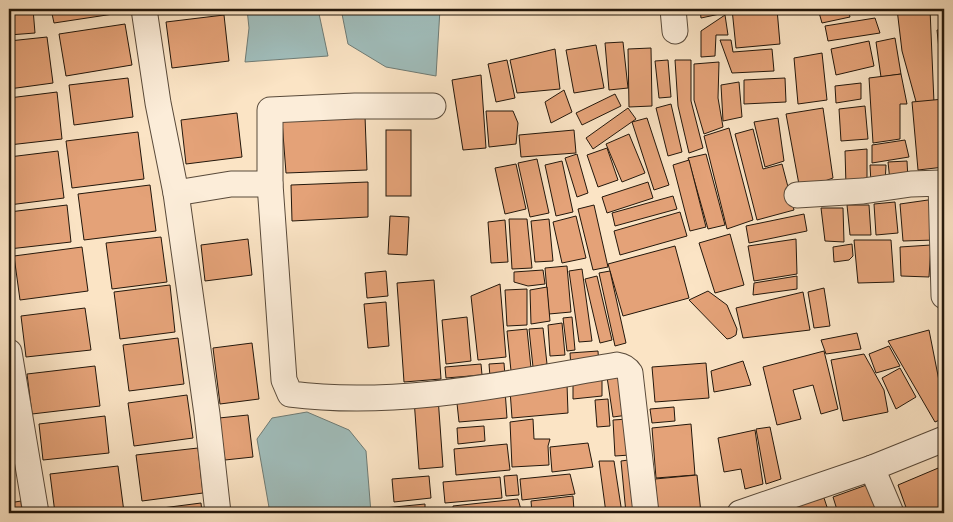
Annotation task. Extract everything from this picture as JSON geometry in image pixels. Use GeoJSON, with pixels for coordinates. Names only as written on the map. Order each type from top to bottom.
{"type":"FeatureCollection","features":[{"type":"Feature","properties":{"kind":"street"},"geometry":{"type":"LineString","coordinates":[[144,9],[158,104],[176,193],[207,414],[218,513]]}},
{"type":"Feature","properties":{"kind":"street"},"geometry":{"type":"LineString","coordinates":[[433,106],[355,106],[270,110],[270,184],[284,380],[290,394],[400,398],[509,383],[617,365],[623,366],[630,373],[646,513]]}},
{"type":"Feature","properties":{"kind":"street"},"geometry":{"type":"LineString","coordinates":[[797,195],[941,183],[944,296]]}},
{"type":"Feature","properties":{"kind":"street"},"geometry":{"type":"LineString","coordinates":[[176,193],[231,184],[270,184]]}},
{"type":"Feature","properties":{"kind":"street"},"geometry":{"type":"LineString","coordinates":[[9,352],[36,513]]}},
{"type":"Feature","properties":{"kind":"street"},"geometry":{"type":"LineString","coordinates":[[740,513],[872,468],[944,439]]}},
{"type":"Feature","properties":{"kind":"street"},"geometry":{"type":"LineString","coordinates":[[872,468],[891,513]]}},
{"type":"Feature","properties":{"kind":"water"},"geometry":{"type":"Polygon","coordinates":[[[247,9],[318,9],[328,56],[245,62],[249,28],[247,9]]]}},
{"type":"Feature","properties":{"kind":"water"},"geometry":{"type":"Polygon","coordinates":[[[341,9],[440,9],[436,76],[386,67],[348,44],[341,9]]]}},
{"type":"Feature","properties":{"kind":"water"},"geometry":{"type":"Polygon","coordinates":[[[307,412],[349,430],[366,451],[371,513],[270,513],[257,439],[272,418],[307,412]]]}},
{"type":"Feature","properties":{"kind":"building"},"geometry":{"type":"Polygon","coordinates":[[[9,9],[33,9],[35,33],[9,35],[9,9]]]}},
{"type":"Feature","properties":{"kind":"building"},"geometry":{"type":"Polygon","coordinates":[[[51,9],[119,9],[120,13],[54,23],[51,9]]]}},
{"type":"Feature","properties":{"kind":"building"},"geometry":{"type":"Polygon","coordinates":[[[157,9],[203,9],[158,14],[157,9]]]}},
{"type":"Feature","properties":{"kind":"building"},"geometry":{"type":"Polygon","coordinates":[[[700,9],[728,9],[729,12],[701,18],[700,9]]]}},
{"type":"Feature","properties":{"kind":"building"},"geometry":{"type":"Polygon","coordinates":[[[732,9],[777,9],[780,44],[736,48],[732,9]]]}},
{"type":"Feature","properties":{"kind":"building"},"geometry":{"type":"Polygon","coordinates":[[[788,9],[813,9],[788,11],[788,9]]]}},
{"type":"Feature","properties":{"kind":"building"},"geometry":{"type":"Polygon","coordinates":[[[818,9],[848,9],[850,17],[822,23],[818,9]]]}},
{"type":"Feature","properties":{"kind":"building"},"geometry":{"type":"Polygon","coordinates":[[[897,9],[930,9],[934,103],[918,109],[902,51],[897,9]]]}},
{"type":"Feature","properties":{"kind":"building"},"geometry":{"type":"Polygon","coordinates":[[[224,15],[229,61],[172,68],[166,22],[224,15]]]}},
{"type":"Feature","properties":{"kind":"building"},"geometry":{"type":"Polygon","coordinates":[[[725,15],[728,35],[716,35],[715,56],[701,57],[701,31],[725,15]]]}},
{"type":"Feature","properties":{"kind":"building"},"geometry":{"type":"Polygon","coordinates":[[[875,18],[880,33],[828,41],[825,26],[875,18]]]}},
{"type":"Feature","properties":{"kind":"building"},"geometry":{"type":"Polygon","coordinates":[[[125,24],[132,65],[66,76],[59,34],[125,24]]]}},
{"type":"Feature","properties":{"kind":"building"},"geometry":{"type":"Polygon","coordinates":[[[937,30],[944,30],[944,78],[942,78],[937,30]]]}},
{"type":"Feature","properties":{"kind":"building"},"geometry":{"type":"Polygon","coordinates":[[[47,37],[53,83],[9,89],[9,41],[47,37]]]}},
{"type":"Feature","properties":{"kind":"building"},"geometry":{"type":"Polygon","coordinates":[[[895,38],[901,74],[881,77],[876,42],[895,38]]]}},
{"type":"Feature","properties":{"kind":"building"},"geometry":{"type":"Polygon","coordinates":[[[720,40],[731,40],[733,52],[772,49],[774,71],[732,73],[720,40]]]}},
{"type":"Feature","properties":{"kind":"building"},"geometry":{"type":"Polygon","coordinates":[[[869,41],[874,66],[836,75],[831,49],[869,41]]]}},
{"type":"Feature","properties":{"kind":"building"},"geometry":{"type":"Polygon","coordinates":[[[623,42],[628,88],[609,90],[605,43],[623,42]]]}},
{"type":"Feature","properties":{"kind":"building"},"geometry":{"type":"Polygon","coordinates":[[[596,45],[604,88],[574,93],[566,50],[596,45]]]}},
{"type":"Feature","properties":{"kind":"building"},"geometry":{"type":"Polygon","coordinates":[[[651,48],[652,106],[629,107],[628,49],[651,48]]]}},
{"type":"Feature","properties":{"kind":"building"},"geometry":{"type":"Polygon","coordinates":[[[555,49],[560,89],[517,93],[510,60],[555,49]]]}},
{"type":"Feature","properties":{"kind":"building"},"geometry":{"type":"Polygon","coordinates":[[[822,53],[827,100],[798,104],[794,58],[822,53]]]}},
{"type":"Feature","properties":{"kind":"building"},"geometry":{"type":"Polygon","coordinates":[[[507,60],[515,98],[496,102],[488,64],[507,60]]]}},
{"type":"Feature","properties":{"kind":"building"},"geometry":{"type":"Polygon","coordinates":[[[668,60],[671,97],[659,98],[655,61],[668,60]]]}},
{"type":"Feature","properties":{"kind":"building"},"geometry":{"type":"Polygon","coordinates":[[[675,60],[691,60],[691,101],[703,148],[689,153],[678,106],[675,60]]]}},
{"type":"Feature","properties":{"kind":"building"},"geometry":{"type":"Polygon","coordinates":[[[719,62],[718,98],[723,127],[704,134],[694,100],[694,64],[719,62]]]}},
{"type":"Feature","properties":{"kind":"building"},"geometry":{"type":"Polygon","coordinates":[[[901,74],[907,104],[900,104],[900,139],[873,143],[869,78],[901,74]]]}},
{"type":"Feature","properties":{"kind":"building"},"geometry":{"type":"Polygon","coordinates":[[[481,75],[486,148],[463,150],[452,80],[481,75]]]}},
{"type":"Feature","properties":{"kind":"building"},"geometry":{"type":"Polygon","coordinates":[[[128,78],[133,117],[74,125],[69,85],[128,78]]]}},
{"type":"Feature","properties":{"kind":"building"},"geometry":{"type":"Polygon","coordinates":[[[785,78],[786,102],[744,104],[744,80],[785,78]]]}},
{"type":"Feature","properties":{"kind":"building"},"geometry":{"type":"Polygon","coordinates":[[[739,82],[742,117],[723,121],[721,85],[739,82]]]}},
{"type":"Feature","properties":{"kind":"building"},"geometry":{"type":"Polygon","coordinates":[[[861,83],[861,99],[836,103],[835,86],[861,83]]]}},
{"type":"Feature","properties":{"kind":"building"},"geometry":{"type":"Polygon","coordinates":[[[564,90],[572,112],[551,123],[545,102],[564,90]]]}},
{"type":"Feature","properties":{"kind":"building"},"geometry":{"type":"Polygon","coordinates":[[[57,92],[62,139],[9,145],[9,98],[57,92]]]}},
{"type":"Feature","properties":{"kind":"building"},"geometry":{"type":"Polygon","coordinates":[[[615,94],[621,106],[582,125],[576,113],[615,94]]]}},
{"type":"Feature","properties":{"kind":"building"},"geometry":{"type":"Polygon","coordinates":[[[944,99],[944,167],[918,170],[912,102],[944,99]]]}},
{"type":"Feature","properties":{"kind":"building"},"geometry":{"type":"Polygon","coordinates":[[[671,104],[682,152],[668,156],[656,108],[671,104]]]}},
{"type":"Feature","properties":{"kind":"building"},"geometry":{"type":"Polygon","coordinates":[[[865,106],[868,139],[841,141],[839,109],[865,106]]]}},
{"type":"Feature","properties":{"kind":"building"},"geometry":{"type":"Polygon","coordinates":[[[628,108],[636,119],[593,149],[586,138],[628,108]]]}},
{"type":"Feature","properties":{"kind":"building"},"geometry":{"type":"Polygon","coordinates":[[[823,108],[833,178],[800,190],[786,114],[823,108]]]}},
{"type":"Feature","properties":{"kind":"building"},"geometry":{"type":"Polygon","coordinates":[[[486,111],[513,111],[518,123],[516,144],[489,147],[486,111]]]}},
{"type":"Feature","properties":{"kind":"building"},"geometry":{"type":"Polygon","coordinates":[[[237,113],[242,157],[186,164],[181,120],[237,113]]]}},
{"type":"Feature","properties":{"kind":"building"},"geometry":{"type":"Polygon","coordinates":[[[365,116],[367,170],[286,173],[282,121],[365,116]]]}},
{"type":"Feature","properties":{"kind":"building"},"geometry":{"type":"Polygon","coordinates":[[[647,118],[669,185],[654,190],[632,122],[647,118]]]}},
{"type":"Feature","properties":{"kind":"building"},"geometry":{"type":"Polygon","coordinates":[[[778,118],[784,161],[765,167],[754,122],[778,118]]]}},
{"type":"Feature","properties":{"kind":"building"},"geometry":{"type":"Polygon","coordinates":[[[729,128],[753,220],[727,229],[704,136],[729,128]]]}},
{"type":"Feature","properties":{"kind":"building"},"geometry":{"type":"Polygon","coordinates":[[[753,129],[763,169],[782,164],[794,210],[757,220],[735,134],[753,129]]]}},
{"type":"Feature","properties":{"kind":"building"},"geometry":{"type":"Polygon","coordinates":[[[386,130],[411,130],[411,196],[386,196],[386,130]]]}},
{"type":"Feature","properties":{"kind":"building"},"geometry":{"type":"Polygon","coordinates":[[[574,130],[576,153],[521,157],[519,135],[574,130]]]}},
{"type":"Feature","properties":{"kind":"building"},"geometry":{"type":"Polygon","coordinates":[[[138,132],[144,179],[72,188],[66,141],[138,132]]]}},
{"type":"Feature","properties":{"kind":"building"},"geometry":{"type":"Polygon","coordinates":[[[629,134],[645,173],[622,182],[606,144],[629,134]]]}},
{"type":"Feature","properties":{"kind":"building"},"geometry":{"type":"Polygon","coordinates":[[[905,140],[909,157],[872,163],[872,145],[905,140]]]}},
{"type":"Feature","properties":{"kind":"building"},"geometry":{"type":"Polygon","coordinates":[[[607,148],[618,180],[598,187],[587,155],[607,148]]]}},
{"type":"Feature","properties":{"kind":"building"},"geometry":{"type":"Polygon","coordinates":[[[867,149],[867,183],[846,186],[845,151],[867,149]]]}},
{"type":"Feature","properties":{"kind":"building"},"geometry":{"type":"Polygon","coordinates":[[[58,151],[64,198],[9,205],[9,157],[58,151]]]}},
{"type":"Feature","properties":{"kind":"building"},"geometry":{"type":"Polygon","coordinates":[[[577,154],[588,193],[577,197],[565,158],[577,154]]]}},
{"type":"Feature","properties":{"kind":"building"},"geometry":{"type":"Polygon","coordinates":[[[706,154],[725,225],[708,229],[688,158],[706,154]]]}},
{"type":"Feature","properties":{"kind":"building"},"geometry":{"type":"Polygon","coordinates":[[[537,159],[549,213],[530,217],[518,163],[537,159]]]}},
{"type":"Feature","properties":{"kind":"building"},"geometry":{"type":"Polygon","coordinates":[[[689,160],[706,227],[690,231],[673,165],[689,160]]]}},
{"type":"Feature","properties":{"kind":"building"},"geometry":{"type":"Polygon","coordinates":[[[562,161],[573,212],[556,216],[545,165],[562,161]]]}},
{"type":"Feature","properties":{"kind":"building"},"geometry":{"type":"Polygon","coordinates":[[[907,161],[908,179],[890,181],[888,162],[907,161]]]}},
{"type":"Feature","properties":{"kind":"building"},"geometry":{"type":"Polygon","coordinates":[[[516,164],[526,209],[505,214],[495,168],[516,164]]]}},
{"type":"Feature","properties":{"kind":"building"},"geometry":{"type":"Polygon","coordinates":[[[870,165],[886,165],[885,184],[871,183],[870,165]]]}},
{"type":"Feature","properties":{"kind":"building"},"geometry":{"type":"Polygon","coordinates":[[[368,182],[368,217],[292,221],[291,185],[368,182]]]}},
{"type":"Feature","properties":{"kind":"building"},"geometry":{"type":"Polygon","coordinates":[[[648,182],[653,198],[607,213],[602,197],[648,182]]]}},
{"type":"Feature","properties":{"kind":"building"},"geometry":{"type":"Polygon","coordinates":[[[150,185],[156,231],[84,240],[78,194],[150,185]]]}},
{"type":"Feature","properties":{"kind":"building"},"geometry":{"type":"Polygon","coordinates":[[[673,196],[677,209],[615,226],[612,213],[673,196]]]}},
{"type":"Feature","properties":{"kind":"building"},"geometry":{"type":"Polygon","coordinates":[[[935,199],[935,240],[903,241],[900,204],[935,199]]]}},
{"type":"Feature","properties":{"kind":"building"},"geometry":{"type":"Polygon","coordinates":[[[895,202],[898,233],[876,235],[874,204],[895,202]]]}},
{"type":"Feature","properties":{"kind":"building"},"geometry":{"type":"Polygon","coordinates":[[[67,205],[71,242],[9,249],[9,212],[67,205]]]}},
{"type":"Feature","properties":{"kind":"building"},"geometry":{"type":"Polygon","coordinates":[[[594,205],[608,267],[593,270],[578,209],[594,205]]]}},
{"type":"Feature","properties":{"kind":"building"},"geometry":{"type":"Polygon","coordinates":[[[847,205],[869,205],[871,235],[850,235],[847,205]]]}},
{"type":"Feature","properties":{"kind":"building"},"geometry":{"type":"Polygon","coordinates":[[[821,208],[843,208],[844,242],[825,241],[821,208]]]}},
{"type":"Feature","properties":{"kind":"building"},"geometry":{"type":"Polygon","coordinates":[[[680,212],[687,236],[620,255],[614,231],[680,212]]]}},
{"type":"Feature","properties":{"kind":"building"},"geometry":{"type":"Polygon","coordinates":[[[804,214],[807,231],[749,243],[746,226],[804,214]]]}},
{"type":"Feature","properties":{"kind":"building"},"geometry":{"type":"Polygon","coordinates":[[[390,216],[409,217],[407,255],[388,254],[390,216]]]}},
{"type":"Feature","properties":{"kind":"building"},"geometry":{"type":"Polygon","coordinates":[[[576,216],[586,258],[562,263],[553,222],[576,216]]]}},
{"type":"Feature","properties":{"kind":"building"},"geometry":{"type":"Polygon","coordinates":[[[509,219],[527,219],[532,268],[512,269],[509,219]]]}},
{"type":"Feature","properties":{"kind":"building"},"geometry":{"type":"Polygon","coordinates":[[[549,219],[553,261],[535,262],[531,221],[549,219]]]}},
{"type":"Feature","properties":{"kind":"building"},"geometry":{"type":"Polygon","coordinates":[[[505,220],[508,262],[491,263],[488,222],[505,220]]]}},
{"type":"Feature","properties":{"kind":"building"},"geometry":{"type":"Polygon","coordinates":[[[730,234],[744,285],[715,293],[699,243],[730,234]]]}},
{"type":"Feature","properties":{"kind":"building"},"geometry":{"type":"Polygon","coordinates":[[[161,237],[167,282],[112,289],[106,243],[161,237]]]}},
{"type":"Feature","properties":{"kind":"building"},"geometry":{"type":"Polygon","coordinates":[[[248,239],[252,275],[205,281],[201,245],[248,239]]]}},
{"type":"Feature","properties":{"kind":"building"},"geometry":{"type":"Polygon","coordinates":[[[796,239],[797,274],[754,281],[748,246],[796,239]]]}},
{"type":"Feature","properties":{"kind":"building"},"geometry":{"type":"Polygon","coordinates":[[[854,240],[891,240],[894,282],[858,283],[854,240]]]}},
{"type":"Feature","properties":{"kind":"building"},"geometry":{"type":"Polygon","coordinates":[[[852,244],[853,256],[849,260],[834,262],[833,247],[852,244]]]}},
{"type":"Feature","properties":{"kind":"building"},"geometry":{"type":"Polygon","coordinates":[[[931,245],[929,277],[901,276],[900,247],[931,245]]]}},
{"type":"Feature","properties":{"kind":"building"},"geometry":{"type":"Polygon","coordinates":[[[675,246],[689,298],[623,316],[608,264],[675,246]]]}},
{"type":"Feature","properties":{"kind":"building"},"geometry":{"type":"Polygon","coordinates":[[[82,247],[88,291],[20,300],[14,256],[82,247]]]}},
{"type":"Feature","properties":{"kind":"building"},"geometry":{"type":"Polygon","coordinates":[[[567,266],[571,312],[549,314],[545,268],[567,266]]]}},
{"type":"Feature","properties":{"kind":"building"},"geometry":{"type":"Polygon","coordinates":[[[582,269],[592,341],[579,342],[569,271],[582,269]]]}},
{"type":"Feature","properties":{"kind":"building"},"geometry":{"type":"Polygon","coordinates":[[[543,270],[545,284],[528,286],[514,282],[514,272],[543,270]]]}},
{"type":"Feature","properties":{"kind":"building"},"geometry":{"type":"Polygon","coordinates":[[[386,271],[388,296],[367,298],[365,273],[386,271]]]}},
{"type":"Feature","properties":{"kind":"building"},"geometry":{"type":"Polygon","coordinates":[[[610,271],[626,343],[615,346],[599,273],[610,271]]]}},
{"type":"Feature","properties":{"kind":"building"},"geometry":{"type":"Polygon","coordinates":[[[597,276],[612,340],[600,343],[585,279],[597,276]]]}},
{"type":"Feature","properties":{"kind":"building"},"geometry":{"type":"Polygon","coordinates":[[[797,276],[797,289],[753,295],[754,283],[797,276]]]}},
{"type":"Feature","properties":{"kind":"building"},"geometry":{"type":"Polygon","coordinates":[[[434,280],[441,379],[404,382],[397,283],[434,280]]]}},
{"type":"Feature","properties":{"kind":"building"},"geometry":{"type":"Polygon","coordinates":[[[500,284],[506,357],[478,360],[471,296],[500,284]]]}},
{"type":"Feature","properties":{"kind":"building"},"geometry":{"type":"Polygon","coordinates":[[[170,285],[175,332],[120,339],[114,292],[170,285]]]}},
{"type":"Feature","properties":{"kind":"building"},"geometry":{"type":"Polygon","coordinates":[[[547,287],[550,321],[531,324],[530,290],[547,287]]]}},
{"type":"Feature","properties":{"kind":"building"},"geometry":{"type":"Polygon","coordinates":[[[824,288],[830,326],[814,328],[808,292],[824,288]]]}},
{"type":"Feature","properties":{"kind":"building"},"geometry":{"type":"Polygon","coordinates":[[[527,289],[527,325],[507,326],[505,290],[527,289]]]}},
{"type":"Feature","properties":{"kind":"building"},"geometry":{"type":"Polygon","coordinates":[[[708,291],[727,305],[737,329],[736,335],[731,338],[727,339],[689,300],[708,291]]]}},
{"type":"Feature","properties":{"kind":"building"},"geometry":{"type":"Polygon","coordinates":[[[803,292],[810,330],[743,338],[736,308],[803,292]]]}},
{"type":"Feature","properties":{"kind":"building"},"geometry":{"type":"Polygon","coordinates":[[[386,302],[389,346],[368,348],[364,304],[386,302]]]}},
{"type":"Feature","properties":{"kind":"building"},"geometry":{"type":"Polygon","coordinates":[[[85,308],[91,350],[26,357],[21,316],[85,308]]]}},
{"type":"Feature","properties":{"kind":"building"},"geometry":{"type":"Polygon","coordinates":[[[467,317],[471,361],[446,364],[442,320],[467,317]]]}},
{"type":"Feature","properties":{"kind":"building"},"geometry":{"type":"Polygon","coordinates":[[[572,317],[575,350],[567,351],[563,318],[572,317]]]}},
{"type":"Feature","properties":{"kind":"building"},"geometry":{"type":"Polygon","coordinates":[[[562,323],[565,355],[550,356],[548,325],[562,323]]]}},
{"type":"Feature","properties":{"kind":"building"},"geometry":{"type":"Polygon","coordinates":[[[543,328],[547,364],[533,367],[529,329],[543,328]]]}},
{"type":"Feature","properties":{"kind":"building"},"geometry":{"type":"Polygon","coordinates":[[[527,329],[532,378],[512,381],[507,331],[527,329]]]}},
{"type":"Feature","properties":{"kind":"building"},"geometry":{"type":"Polygon","coordinates":[[[929,330],[944,406],[944,418],[935,422],[888,341],[929,330]]]}},
{"type":"Feature","properties":{"kind":"building"},"geometry":{"type":"Polygon","coordinates":[[[857,333],[861,349],[826,354],[821,340],[857,333]]]}},
{"type":"Feature","properties":{"kind":"building"},"geometry":{"type":"Polygon","coordinates":[[[178,338],[184,384],[129,391],[123,345],[178,338]]]}},
{"type":"Feature","properties":{"kind":"building"},"geometry":{"type":"Polygon","coordinates":[[[252,343],[259,399],[220,404],[213,348],[252,343]]]}},
{"type":"Feature","properties":{"kind":"building"},"geometry":{"type":"Polygon","coordinates":[[[889,346],[900,366],[876,373],[869,354],[889,346]]]}},
{"type":"Feature","properties":{"kind":"building"},"geometry":{"type":"Polygon","coordinates":[[[598,351],[599,366],[571,368],[570,353],[598,351]]]}},
{"type":"Feature","properties":{"kind":"building"},"geometry":{"type":"Polygon","coordinates":[[[824,351],[838,409],[821,414],[813,385],[793,390],[801,419],[777,425],[763,367],[824,351]]]}},
{"type":"Feature","properties":{"kind":"building"},"geometry":{"type":"Polygon","coordinates":[[[864,354],[884,390],[888,412],[843,421],[831,360],[864,354]]]}},
{"type":"Feature","properties":{"kind":"building"},"geometry":{"type":"Polygon","coordinates":[[[743,361],[751,385],[714,392],[711,371],[743,361]]]}},
{"type":"Feature","properties":{"kind":"building"},"geometry":{"type":"Polygon","coordinates":[[[504,363],[505,376],[490,377],[489,364],[504,363]]]}},
{"type":"Feature","properties":{"kind":"building"},"geometry":{"type":"Polygon","coordinates":[[[706,363],[709,398],[655,402],[652,367],[706,363]]]}},
{"type":"Feature","properties":{"kind":"building"},"geometry":{"type":"Polygon","coordinates":[[[481,364],[482,375],[446,378],[445,367],[481,364]]]}},
{"type":"Feature","properties":{"kind":"building"},"geometry":{"type":"Polygon","coordinates":[[[95,366],[100,406],[32,414],[27,374],[95,366]]]}},
{"type":"Feature","properties":{"kind":"building"},"geometry":{"type":"Polygon","coordinates":[[[900,368],[916,397],[896,409],[882,378],[900,368]]]}},
{"type":"Feature","properties":{"kind":"building"},"geometry":{"type":"Polygon","coordinates":[[[624,373],[628,415],[613,417],[607,377],[624,373]]]}},
{"type":"Feature","properties":{"kind":"building"},"geometry":{"type":"Polygon","coordinates":[[[602,378],[602,396],[573,399],[573,381],[602,378]]]}},
{"type":"Feature","properties":{"kind":"building"},"geometry":{"type":"Polygon","coordinates":[[[567,384],[568,413],[512,418],[510,390],[567,384]]]}},
{"type":"Feature","properties":{"kind":"building"},"geometry":{"type":"Polygon","coordinates":[[[505,390],[507,418],[459,422],[456,394],[505,390]]]}},
{"type":"Feature","properties":{"kind":"building"},"geometry":{"type":"Polygon","coordinates":[[[187,395],[193,438],[134,446],[128,403],[187,395]]]}},
{"type":"Feature","properties":{"kind":"building"},"geometry":{"type":"Polygon","coordinates":[[[438,397],[443,467],[419,469],[414,399],[438,397]]]}},
{"type":"Feature","properties":{"kind":"building"},"geometry":{"type":"Polygon","coordinates":[[[608,399],[610,426],[597,427],[595,400],[608,399]]]}},
{"type":"Feature","properties":{"kind":"building"},"geometry":{"type":"Polygon","coordinates":[[[674,407],[675,421],[652,423],[650,409],[674,407]]]}},
{"type":"Feature","properties":{"kind":"building"},"geometry":{"type":"Polygon","coordinates":[[[248,415],[253,457],[225,460],[219,418],[248,415]]]}},
{"type":"Feature","properties":{"kind":"building"},"geometry":{"type":"Polygon","coordinates":[[[105,416],[109,453],[43,460],[39,424],[105,416]]]}},
{"type":"Feature","properties":{"kind":"building"},"geometry":{"type":"Polygon","coordinates":[[[533,419],[534,439],[550,439],[548,446],[549,465],[512,467],[510,422],[533,419]]]}},
{"type":"Feature","properties":{"kind":"building"},"geometry":{"type":"Polygon","coordinates":[[[628,419],[630,455],[615,456],[613,420],[628,419]]]}},
{"type":"Feature","properties":{"kind":"building"},"geometry":{"type":"Polygon","coordinates":[[[691,424],[695,475],[656,478],[652,428],[691,424]]]}},
{"type":"Feature","properties":{"kind":"building"},"geometry":{"type":"Polygon","coordinates":[[[484,426],[485,441],[458,444],[457,428],[484,426]]]}},
{"type":"Feature","properties":{"kind":"building"},"geometry":{"type":"Polygon","coordinates":[[[770,427],[781,479],[766,484],[756,429],[770,427]]]}},
{"type":"Feature","properties":{"kind":"building"},"geometry":{"type":"Polygon","coordinates":[[[755,430],[763,484],[745,489],[741,469],[724,472],[718,438],[755,430]]]}},
{"type":"Feature","properties":{"kind":"building"},"geometry":{"type":"Polygon","coordinates":[[[588,443],[593,467],[552,472],[550,447],[588,443]]]}},
{"type":"Feature","properties":{"kind":"building"},"geometry":{"type":"Polygon","coordinates":[[[507,444],[510,470],[456,475],[454,449],[507,444]]]}},
{"type":"Feature","properties":{"kind":"building"},"geometry":{"type":"Polygon","coordinates":[[[198,448],[203,493],[142,501],[136,455],[198,448]]]}},
{"type":"Feature","properties":{"kind":"building"},"geometry":{"type":"Polygon","coordinates":[[[636,459],[642,513],[626,513],[621,461],[636,459]]]}},
{"type":"Feature","properties":{"kind":"building"},"geometry":{"type":"Polygon","coordinates":[[[599,461],[614,461],[622,513],[606,513],[599,461]]]}},
{"type":"Feature","properties":{"kind":"building"},"geometry":{"type":"Polygon","coordinates":[[[118,466],[124,512],[55,513],[50,474],[118,466]]]}},
{"type":"Feature","properties":{"kind":"building"},"geometry":{"type":"Polygon","coordinates":[[[943,466],[944,513],[908,513],[898,485],[943,466]]]}},
{"type":"Feature","properties":{"kind":"building"},"geometry":{"type":"Polygon","coordinates":[[[570,474],[575,494],[522,500],[520,479],[570,474]]]}},
{"type":"Feature","properties":{"kind":"building"},"geometry":{"type":"Polygon","coordinates":[[[517,475],[519,495],[506,496],[504,476],[517,475]]]}},
{"type":"Feature","properties":{"kind":"building"},"geometry":{"type":"Polygon","coordinates":[[[697,475],[701,513],[658,513],[655,479],[697,475]]]}},
{"type":"Feature","properties":{"kind":"building"},"geometry":{"type":"Polygon","coordinates":[[[429,476],[431,498],[394,502],[392,479],[429,476]]]}},
{"type":"Feature","properties":{"kind":"building"},"geometry":{"type":"Polygon","coordinates":[[[500,477],[502,498],[445,503],[443,482],[500,477]]]}},
{"type":"Feature","properties":{"kind":"building"},"geometry":{"type":"Polygon","coordinates":[[[872,483],[883,513],[838,513],[833,497],[872,483]]]}},
{"type":"Feature","properties":{"kind":"building"},"geometry":{"type":"Polygon","coordinates":[[[573,496],[574,511],[532,513],[531,501],[573,496]]]}},
{"type":"Feature","properties":{"kind":"building"},"geometry":{"type":"Polygon","coordinates":[[[824,498],[829,513],[783,513],[782,510],[824,498]]]}},
{"type":"Feature","properties":{"kind":"building"},"geometry":{"type":"Polygon","coordinates":[[[518,499],[522,513],[453,512],[453,506],[518,499]]]}},
{"type":"Feature","properties":{"kind":"building"},"geometry":{"type":"Polygon","coordinates":[[[21,501],[22,513],[9,513],[9,503],[21,501]]]}},
{"type":"Feature","properties":{"kind":"building"},"geometry":{"type":"Polygon","coordinates":[[[201,503],[202,513],[139,513],[139,511],[201,503]]]}},
{"type":"Feature","properties":{"kind":"building"},"geometry":{"type":"Polygon","coordinates":[[[425,504],[425,513],[385,513],[384,508],[425,504]]]}}]}
